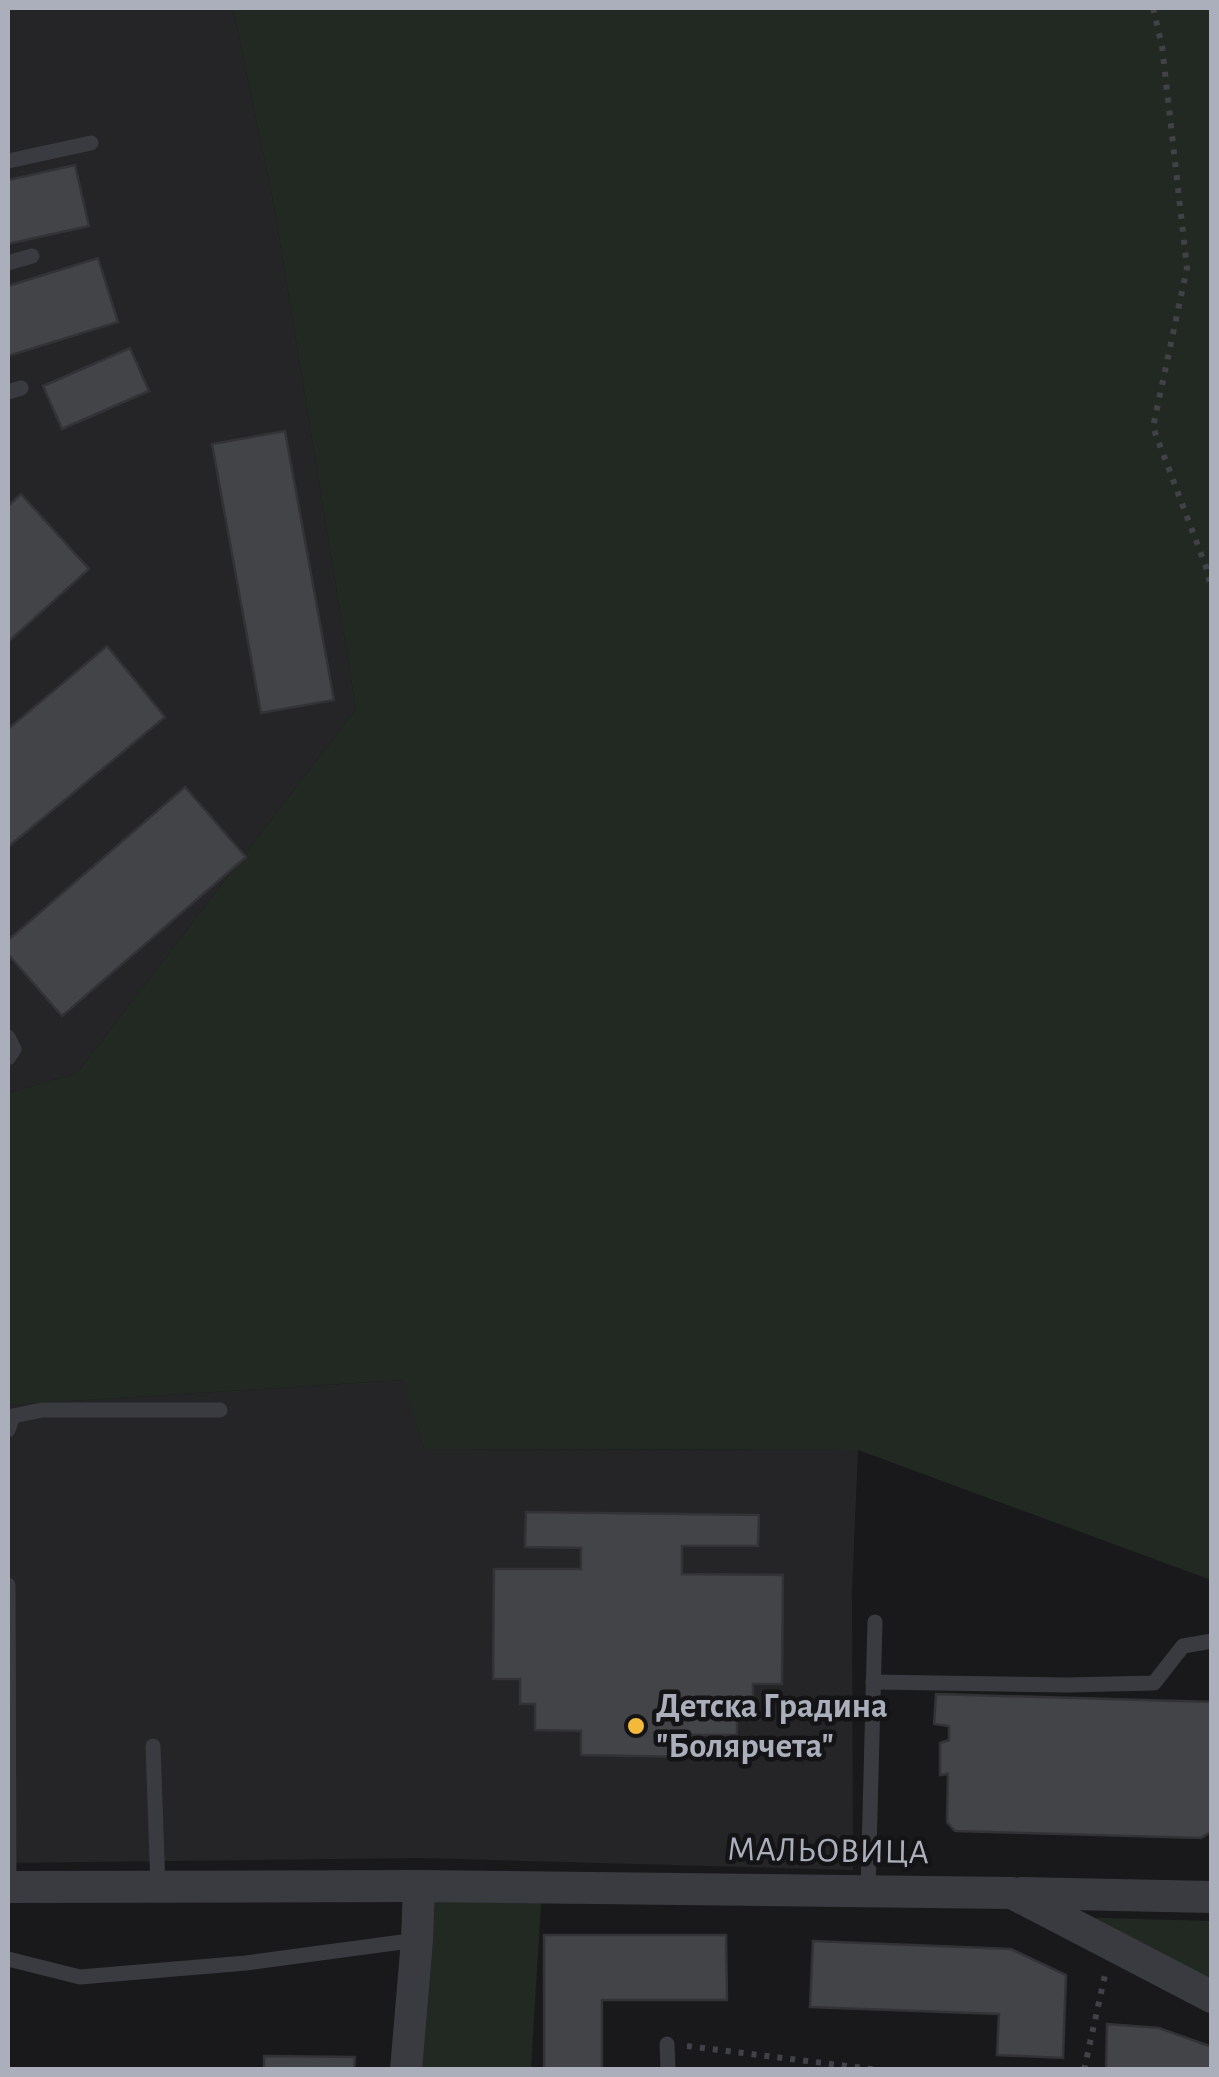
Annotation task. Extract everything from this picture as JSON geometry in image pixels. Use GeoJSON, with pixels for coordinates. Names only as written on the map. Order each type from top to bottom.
{"type":"FeatureCollection","features":[{"type":"Feature","properties":{"kind":"street","name":"МАЛЬОВИЦА"},"geometry":{"type":"LineString","coordinates":[[8,1887],[419,1886],[1012,1893],[1212,1997]]}},
{"type":"Feature","properties":{"kind":"street"},"geometry":{"type":"LineString","coordinates":[[406,2070],[419,1886]]}},
{"type":"Feature","properties":{"kind":"street"},"geometry":{"type":"LineString","coordinates":[[1012,1893],[1212,1897]]}},
{"type":"Feature","properties":{"kind":"lane"},"geometry":{"type":"LineString","coordinates":[[8,161],[91,143]]}},
{"type":"Feature","properties":{"kind":"lane"},"geometry":{"type":"LineString","coordinates":[[8,263],[32,256]]}},
{"type":"Feature","properties":{"kind":"lane"},"geometry":{"type":"LineString","coordinates":[[8,1038],[14,1049],[8,1058]]}},
{"type":"Feature","properties":{"kind":"lane"},"geometry":{"type":"LineString","coordinates":[[8,1430],[13,1416],[42,1410],[220,1410]]}},
{"type":"Feature","properties":{"kind":"lane"},"geometry":{"type":"LineString","coordinates":[[8,1585],[8,1887]]}},
{"type":"Feature","properties":{"kind":"lane"},"geometry":{"type":"LineString","coordinates":[[868,1891],[875,1622]]}},
{"type":"Feature","properties":{"kind":"lane"},"geometry":{"type":"LineString","coordinates":[[874,1682],[1154,1682],[1184,1646],[1212,1641]]}},
{"type":"Feature","properties":{"kind":"lane"},"geometry":{"type":"LineString","coordinates":[[153,1746],[158,1887]]}},
{"type":"Feature","properties":{"kind":"lane"},"geometry":{"type":"LineString","coordinates":[[8,1959],[80,1977],[246,1963],[418,1940]]}},
{"type":"Feature","properties":{"kind":"lane"},"geometry":{"type":"LineString","coordinates":[[667,2044],[668,2070]]}},
{"type":"Feature","properties":{"kind":"path"},"geometry":{"type":"LineString","coordinates":[[1153,8],[1162,46],[1187,268],[1153,426],[1212,591]]}},
{"type":"Feature","properties":{"kind":"path"},"geometry":{"type":"LineString","coordinates":[[1084,2070],[1111,1944]]}},
{"type":"Feature","properties":{"kind":"path"},"geometry":{"type":"LineString","coordinates":[[667,2044],[879,2070]]}},
{"type":"Feature","properties":{"kind":"path"},"geometry":{"type":"LineString","coordinates":[[808,2070],[817,2062]]}},
{"type":"Feature","properties":{"kind":"shaded area"},"geometry":{"type":"Polygon","coordinates":[[[8,8],[233,8],[274,205],[356,709],[77,1073],[8,1093],[8,8]]]}},
{"type":"Feature","properties":{"kind":"shaded area"},"geometry":{"type":"Polygon","coordinates":[[[233,8],[1211,8],[1211,1580],[858,1450],[424,1449],[403,1380],[8,1405],[8,1093],[77,1073],[356,709],[274,205],[233,8]]]}},
{"type":"Feature","properties":{"kind":"shaded area"},"geometry":{"type":"Polygon","coordinates":[[[404,1380],[424,1449],[858,1450],[852,1593],[853,1870],[418,1858],[8,1863],[8,1405],[404,1380]]]}},
{"type":"Feature","properties":{"kind":"shaded area"},"geometry":{"type":"Polygon","coordinates":[[[419,1886],[542,1887],[531,2069],[406,2070],[419,1886]]]}},
{"type":"Feature","properties":{"kind":"shaded area"},"geometry":{"type":"Polygon","coordinates":[[[1033,1916],[1211,1921],[1211,2000],[1033,1916]]]}},
{"type":"Feature","properties":{"kind":"building"},"geometry":{"type":"Polygon","coordinates":[[[75,165],[89,226],[8,244],[8,180],[75,165]]]}},
{"type":"Feature","properties":{"kind":"building"},"geometry":{"type":"Polygon","coordinates":[[[98,258],[118,322],[8,356],[8,286],[98,258]]]}},
{"type":"Feature","properties":{"kind":"building"},"geometry":{"type":"Polygon","coordinates":[[[130,348],[149,391],[62,429],[43,386],[130,348]]]}},
{"type":"Feature","properties":{"kind":"building"},"geometry":{"type":"Polygon","coordinates":[[[285,431],[334,700],[261,713],[212,444],[285,431]]]}},
{"type":"Feature","properties":{"kind":"building"},"geometry":{"type":"Polygon","coordinates":[[[21,494],[89,569],[8,642],[8,506],[21,494]]]}},
{"type":"Feature","properties":{"kind":"building"},"geometry":{"type":"Polygon","coordinates":[[[107,646],[165,717],[8,847],[8,729],[107,646]]]}},
{"type":"Feature","properties":{"kind":"building"},"geometry":{"type":"Polygon","coordinates":[[[185,787],[246,857],[62,1016],[8,954],[8,940],[185,787]]]}},
{"type":"Feature","properties":{"kind":"building"},"geometry":{"type":"Polygon","coordinates":[[[526,1512],[759,1515],[758,1546],[682,1546],[682,1574],[783,1575],[782,1684],[753,1684],[753,1711],[737,1711],[737,1735],[691,1735],[690,1757],[581,1755],[581,1731],[535,1730],[535,1704],[520,1704],[520,1679],[493,1679],[494,1569],[581,1569],[581,1548],[525,1547],[526,1512]]]}},
{"type":"Feature","properties":{"kind":"building"},"geometry":{"type":"Polygon","coordinates":[[[936,1694],[1212,1702],[1212,1831],[1201,1838],[955,1831],[947,1822],[948,1774],[940,1775],[940,1743],[949,1740],[949,1726],[934,1724],[936,1694]]]}},
{"type":"Feature","properties":{"kind":"building"},"geometry":{"type":"Polygon","coordinates":[[[544,1935],[726,1935],[727,2000],[602,2000],[602,2070],[544,2070],[544,1935]]]}},
{"type":"Feature","properties":{"kind":"building"},"geometry":{"type":"Polygon","coordinates":[[[813,1941],[1011,1949],[1066,1975],[1063,2058],[997,2055],[999,2014],[810,2007],[813,1941]]]}},
{"type":"Feature","properties":{"kind":"building"},"geometry":{"type":"Polygon","coordinates":[[[1107,2024],[1159,2028],[1212,2047],[1212,2070],[1106,2070],[1107,2024]]]}},
{"type":"Feature","properties":{"kind":"building"},"geometry":{"type":"Polygon","coordinates":[[[264,2056],[355,2057],[354,2070],[264,2070],[264,2056]]]}},
{"type":"Feature","properties":{"kind":"place","name":"Детска Градина \"Болярчета\""},"geometry":{"type":"Point","coordinates":[636,1726]}}]}
